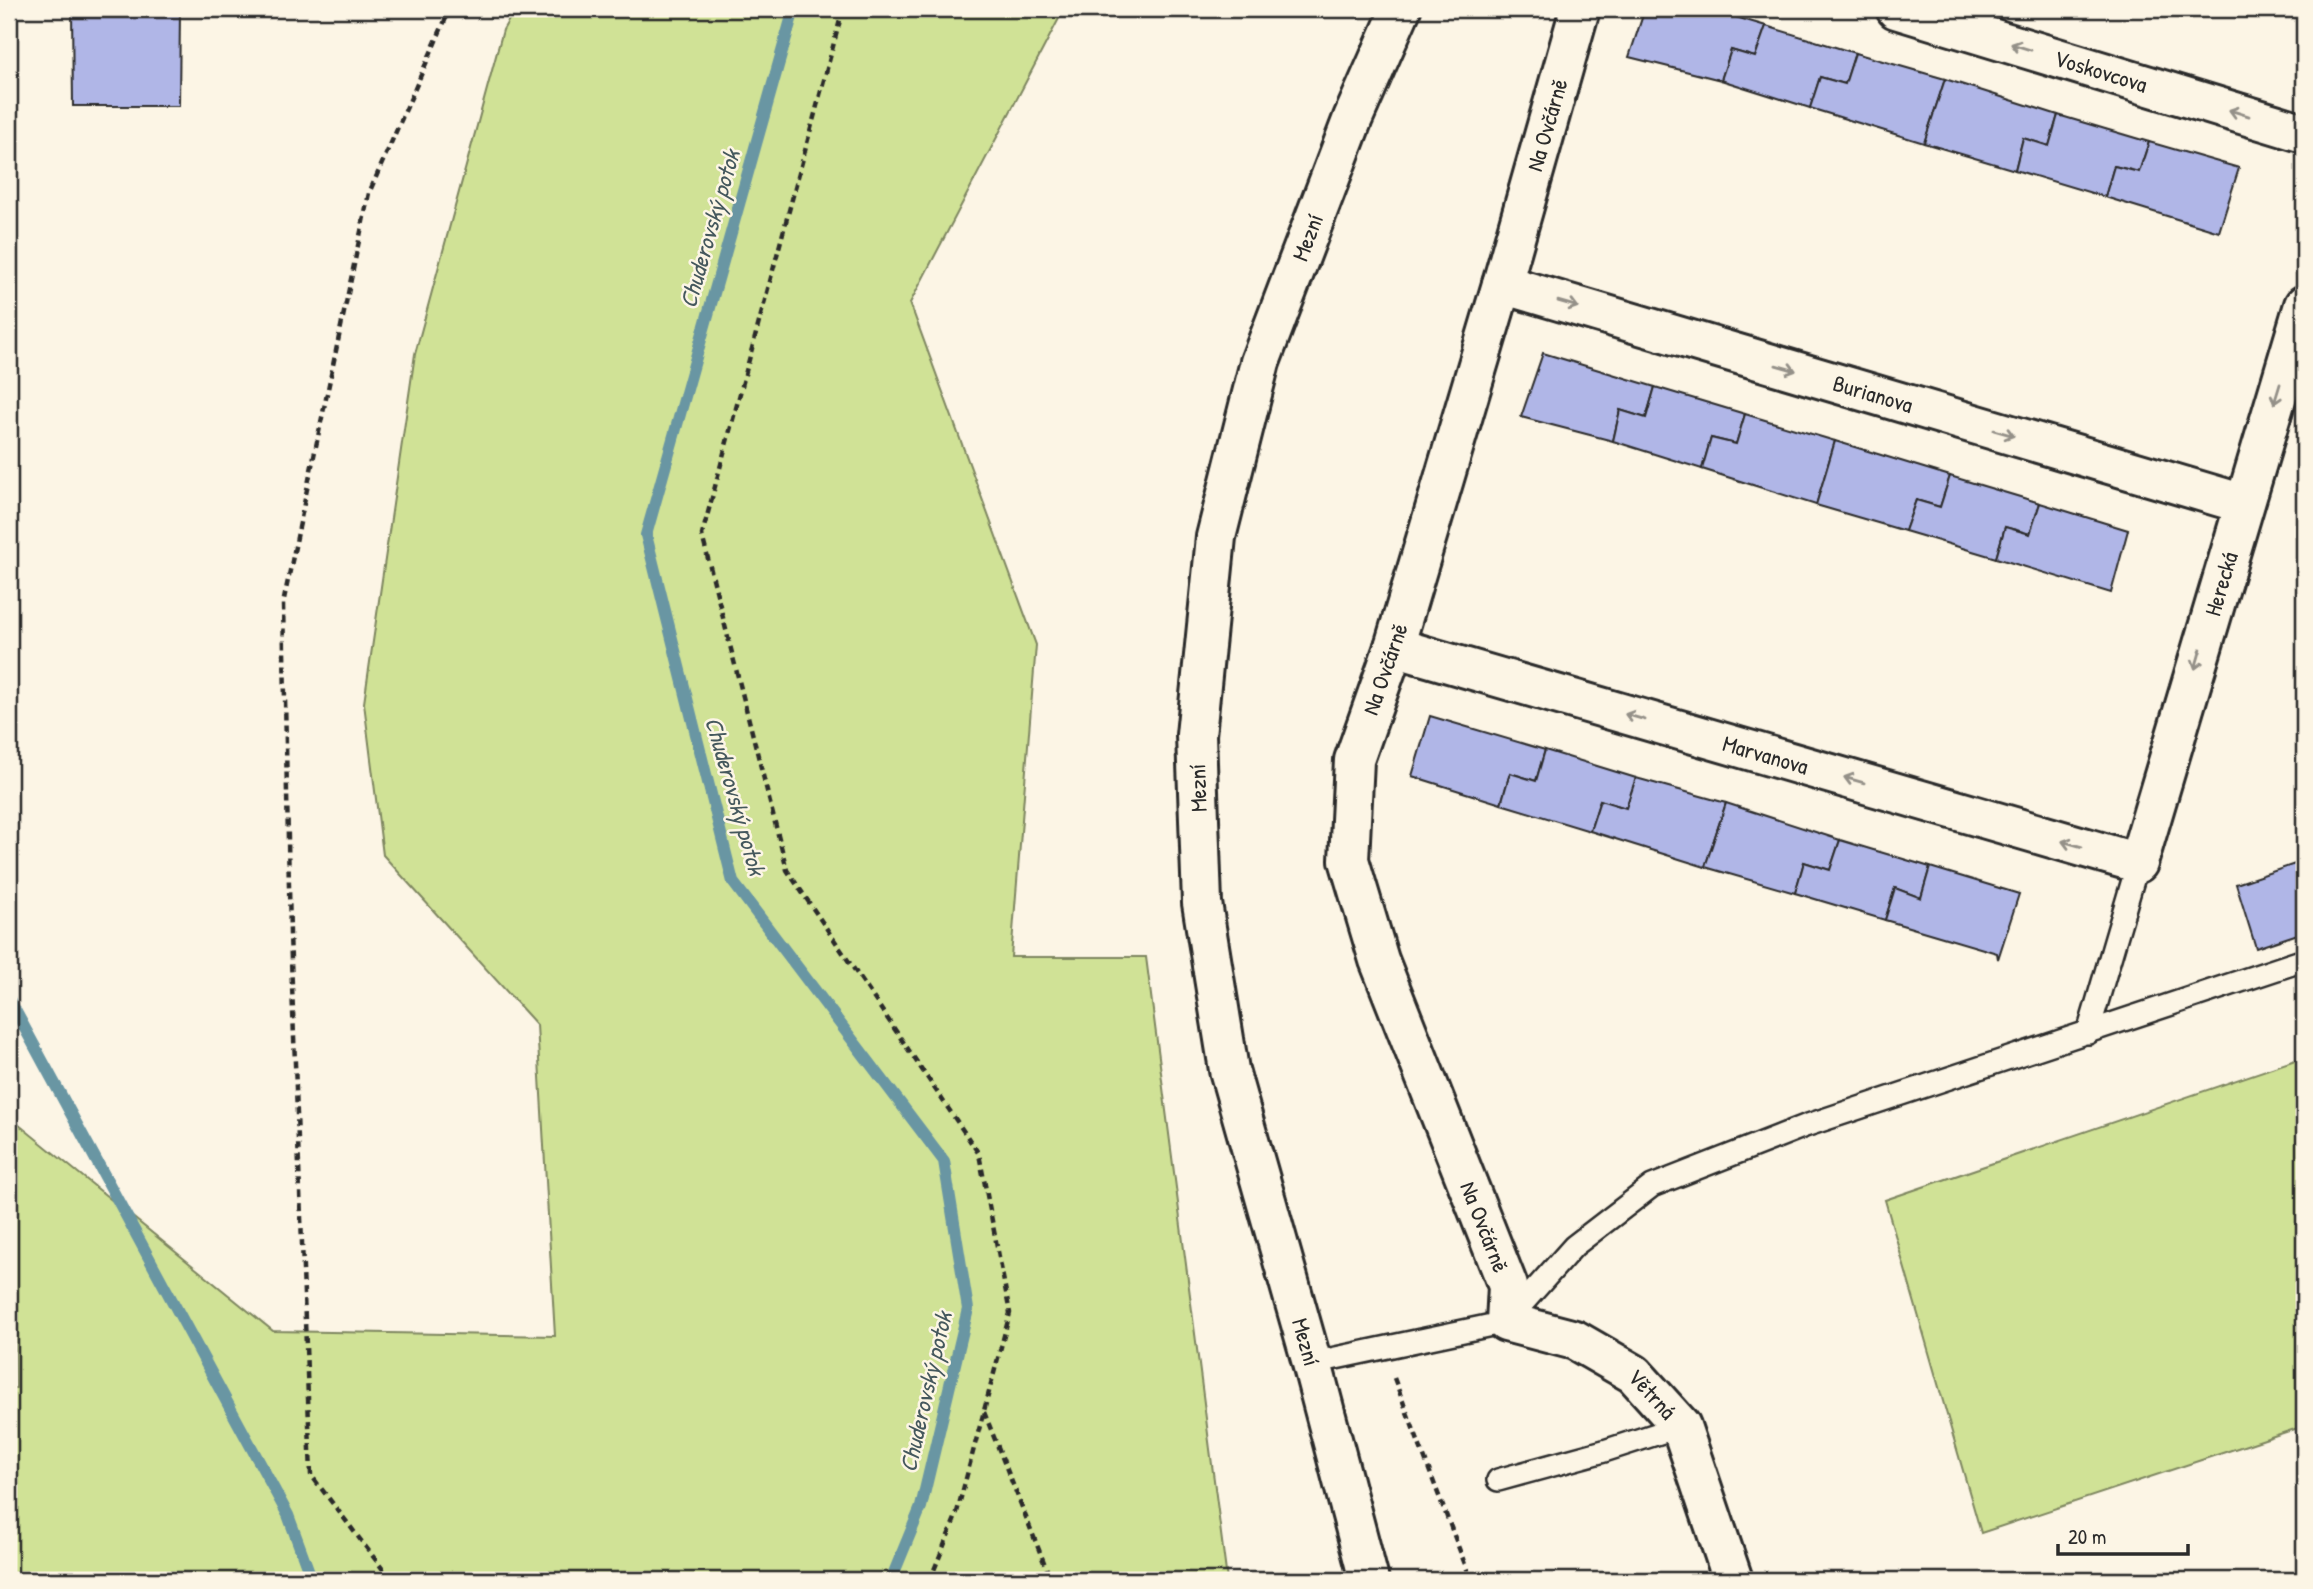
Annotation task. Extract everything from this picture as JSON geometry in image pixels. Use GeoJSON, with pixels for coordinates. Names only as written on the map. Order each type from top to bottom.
{"type":"FeatureCollection","features":[{"type":"Feature","properties":{"kind":"street","name":"Mezní"},"geometry":{"type":"LineString","coordinates":[[1370,1580],[1229,1070],[1202,903],[1196,735],[1216,537],[1260,362],[1353,118],[1401,9]]}},
{"type":"Feature","properties":{"kind":"street","name":"Na Ovčárně"},"geometry":{"type":"LineString","coordinates":[[1506,1322],[1508,1286],[1379,960],[1349,860],[1354,760],[1394,647],[1502,285],[1580,9]]}},
{"type":"Feature","properties":{"kind":"street","name":"Voskovcova"},"geometry":{"type":"LineString","coordinates":[[1896,9],[2304,133]]}},
{"type":"Feature","properties":{"kind":"street","name":"Burianova"},"geometry":{"type":"LineString","coordinates":[[1502,285],[2244,503]]}},
{"type":"Feature","properties":{"kind":"street","name":"Herecká"},"geometry":{"type":"LineString","coordinates":[[2138,863],[2304,305]]}},
{"type":"Feature","properties":{"kind":"street","name":"Marvanova"},"geometry":{"type":"LineString","coordinates":[[1394,647],[2138,863]]}},
{"type":"Feature","properties":{"kind":"street","name":"Větrná"},"geometry":{"type":"LineString","coordinates":[[1506,1322],[1575,1340],[1634,1374],[1681,1426],[1733,1580]]}},
{"type":"Feature","properties":{"kind":"lane"},"geometry":{"type":"LineString","coordinates":[[2088,1033],[2138,863]]}},
{"type":"Feature","properties":{"kind":"lane"},"geometry":{"type":"LineString","coordinates":[[1312,1363],[1506,1322],[1574,1246],[1652,1186],[1805,1126],[2304,960]]}},
{"type":"Feature","properties":{"kind":"lane"},"geometry":{"type":"LineString","coordinates":[[1498,1480],[1604,1451],[1681,1426]]}},
{"type":"Feature","properties":{"kind":"path"},"geometry":{"type":"LineString","coordinates":[[391,1580],[311,1475],[290,934],[283,604],[369,193],[450,9]]}},
{"type":"Feature","properties":{"kind":"path"},"geometry":{"type":"LineString","coordinates":[[843,9],[702,535],[787,870],[979,1154],[1010,1313],[956,1516],[930,1580]]}},
{"type":"Feature","properties":{"kind":"path"},"geometry":{"type":"LineString","coordinates":[[1382,1348],[1471,1580]]}},
{"type":"Feature","properties":{"kind":"path"},"geometry":{"type":"LineString","coordinates":[[984,1412],[1051,1580]]}},
{"type":"Feature","properties":{"kind":"green space"},"geometry":{"type":"Polygon","coordinates":[[[515,9],[1064,9],[910,303],[1036,645],[1011,957],[1146,957],[1227,1580],[9,1580],[9,1388],[16,1388],[13,1120],[273,1331],[555,1336],[537,1025],[383,855],[364,703],[415,354],[503,30],[515,9]]]}},
{"type":"Feature","properties":{"kind":"green space"},"geometry":{"type":"Polygon","coordinates":[[[2304,1057],[2304,1426],[1981,1533],[1885,1200],[2304,1057]]]}},
{"type":"Feature","properties":{"kind":"building"},"geometry":{"type":"Polygon","coordinates":[[[72,9],[180,9],[179,106],[73,106],[72,9]]]}},
{"type":"Feature","properties":{"kind":"building"},"geometry":{"type":"Polygon","coordinates":[[[1645,9],[1709,9],[1766,26],[1755,57],[1731,50],[1721,80],[1629,57],[1645,9]]]}},
{"type":"Feature","properties":{"kind":"building"},"geometry":{"type":"Polygon","coordinates":[[[1766,26],[1855,53],[1845,84],[1820,77],[1810,108],[1721,80],[1731,50],[1755,57],[1766,26]]]}},
{"type":"Feature","properties":{"kind":"building"},"geometry":{"type":"Polygon","coordinates":[[[1855,53],[1945,79],[1924,143],[1810,108],[1820,77],[1845,84],[1855,53]]]}},
{"type":"Feature","properties":{"kind":"building"},"geometry":{"type":"Polygon","coordinates":[[[1945,79],[2058,115],[2049,146],[2023,138],[2015,170],[1924,143],[1945,79]]]}},
{"type":"Feature","properties":{"kind":"building"},"geometry":{"type":"Polygon","coordinates":[[[2058,115],[2149,142],[2139,172],[2114,166],[2105,197],[2015,170],[2023,138],[2049,146],[2058,115]]]}},
{"type":"Feature","properties":{"kind":"building"},"geometry":{"type":"Polygon","coordinates":[[[2149,142],[2239,168],[2219,232],[2105,197],[2114,166],[2139,172],[2149,142]]]}},
{"type":"Feature","properties":{"kind":"building"},"geometry":{"type":"Polygon","coordinates":[[[1543,353],[1655,387],[1646,418],[1620,410],[1613,441],[1521,417],[1543,353]]]}},
{"type":"Feature","properties":{"kind":"building"},"geometry":{"type":"Polygon","coordinates":[[[1655,387],[1745,414],[1736,444],[1711,438],[1702,469],[1613,441],[1620,410],[1646,418],[1655,387]]]}},
{"type":"Feature","properties":{"kind":"building"},"geometry":{"type":"Polygon","coordinates":[[[1745,414],[1835,441],[1816,505],[1702,469],[1711,438],[1736,444],[1745,414]]]}},
{"type":"Feature","properties":{"kind":"building"},"geometry":{"type":"Polygon","coordinates":[[[1835,441],[1950,476],[1940,507],[1916,500],[1905,531],[1816,505],[1835,441]]]}},
{"type":"Feature","properties":{"kind":"building"},"geometry":{"type":"Polygon","coordinates":[[[1950,476],[2040,503],[2030,534],[2005,527],[1996,558],[1905,531],[1916,500],[1940,507],[1950,476]]]}},
{"type":"Feature","properties":{"kind":"building"},"geometry":{"type":"Polygon","coordinates":[[[2040,503],[2128,530],[2111,593],[1996,558],[2005,527],[2030,534],[2040,503]]]}},
{"type":"Feature","properties":{"kind":"building"},"geometry":{"type":"Polygon","coordinates":[[[2304,528],[2304,548],[2298,530],[2304,528]]]}},
{"type":"Feature","properties":{"kind":"building"},"geometry":{"type":"Polygon","coordinates":[[[1430,716],[1545,750],[1536,781],[1510,773],[1501,804],[1412,776],[1430,716]]]}},
{"type":"Feature","properties":{"kind":"building"},"geometry":{"type":"Polygon","coordinates":[[[1545,750],[1636,778],[1626,808],[1600,800],[1590,831],[1501,804],[1510,773],[1536,781],[1545,750]]]}},
{"type":"Feature","properties":{"kind":"building"},"geometry":{"type":"Polygon","coordinates":[[[1636,778],[1726,803],[1705,867],[1590,831],[1600,800],[1626,808],[1636,778]]]}},
{"type":"Feature","properties":{"kind":"building"},"geometry":{"type":"Polygon","coordinates":[[[1726,803],[1840,840],[1830,870],[1804,862],[1795,893],[1705,867],[1726,803]]]}},
{"type":"Feature","properties":{"kind":"building"},"geometry":{"type":"Polygon","coordinates":[[[1840,840],[1930,867],[1921,898],[1895,888],[1885,920],[1795,893],[1804,862],[1830,870],[1840,840]]]}},
{"type":"Feature","properties":{"kind":"building"},"geometry":{"type":"Polygon","coordinates":[[[2304,861],[2304,932],[2256,948],[2236,884],[2304,861]]]}},
{"type":"Feature","properties":{"kind":"building"},"geometry":{"type":"Polygon","coordinates":[[[1930,867],[2019,894],[1998,959],[1997,953],[1885,920],[1895,888],[1921,898],[1930,867]]]}},
{"type":"Feature","properties":{"kind":"waterway","name":"Chuderovský potok"},"geometry":{"type":"LineString","coordinates":[[794,9],[646,535],[733,882],[944,1161],[968,1309],[921,1507],[891,1580]]}},
{"type":"Feature","properties":{"kind":"waterway"},"geometry":{"type":"LineString","coordinates":[[9,999],[288,1515],[312,1580]]}}]}
